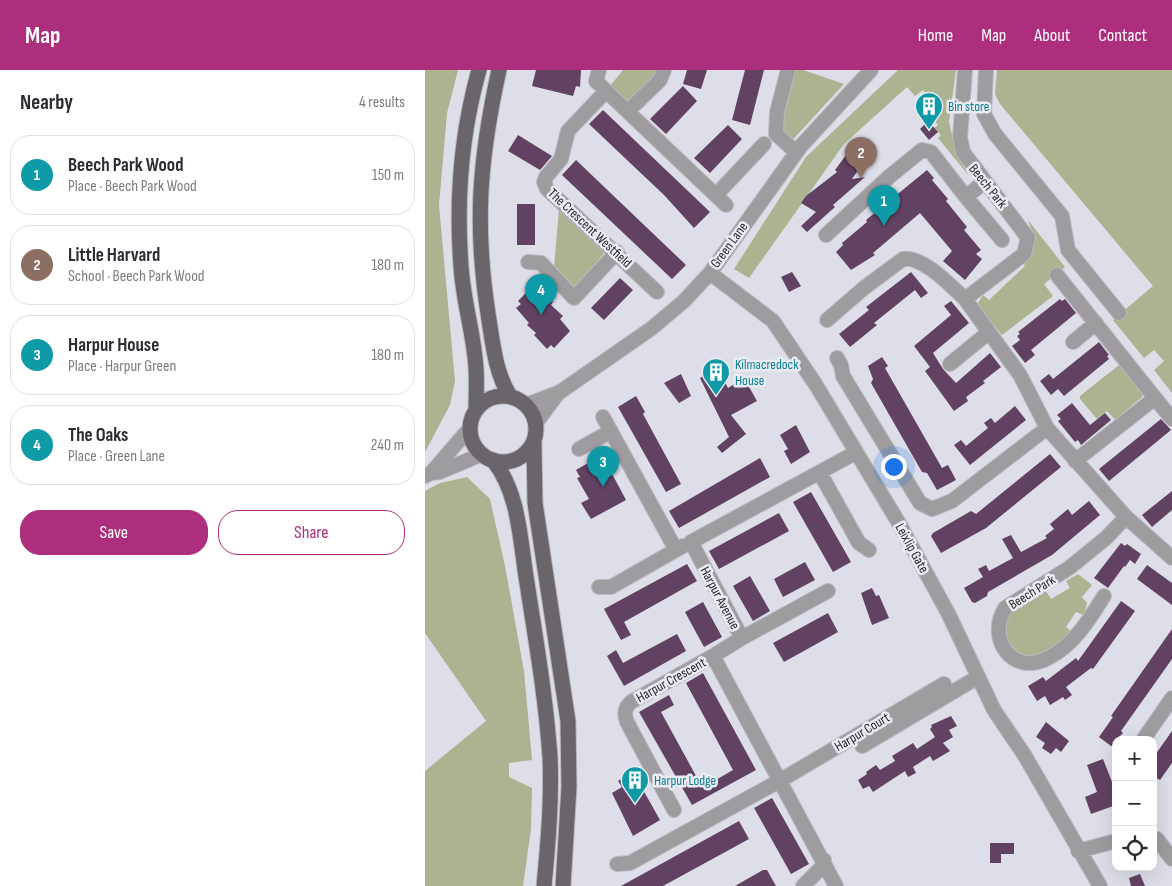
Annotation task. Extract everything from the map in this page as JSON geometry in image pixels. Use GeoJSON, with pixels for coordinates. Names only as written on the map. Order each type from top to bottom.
{"type":"FeatureCollection","features":[{"type":"Feature","properties":{"kind":"main road"},"geometry":{"type":"LineString","coordinates":[[479,70],[465,130],[459,218],[461,267],[476,368],[476,410],[470,428],[475,445],[503,473],[514,505],[542,687],[550,757],[550,793],[544,886]]}},
{"type":"Feature","properties":{"kind":"main road"},"geometry":{"type":"LineString","coordinates":[[499,70],[482,161],[479,200],[479,240],[482,278],[491,335],[501,380],[510,396],[526,405],[536,422],[533,442],[535,503],[568,721],[569,787],[563,886]]}},
{"type":"Feature","properties":{"kind":"main road"},"geometry":{"type":"LineString","coordinates":[[476,410],[491,398],[510,396]]}},
{"type":"Feature","properties":{"kind":"main road"},"geometry":{"type":"LineString","coordinates":[[488,457],[512,461],[521,457],[533,442]]}},
{"type":"Feature","properties":{"kind":"street"},"geometry":{"type":"LineString","coordinates":[[599,70],[596,82],[721,200],[765,144]]}},
{"type":"Feature","properties":{"kind":"street"},"geometry":{"type":"LineString","coordinates":[[628,111],[660,80],[664,70]]}},
{"type":"Feature","properties":{"kind":"street"},"geometry":{"type":"LineString","coordinates":[[788,70],[777,112],[776,134],[796,152]]}},
{"type":"Feature","properties":{"kind":"street","name":"Green Lane"},"geometry":{"type":"LineString","coordinates":[[526,405],[560,392],[652,328],[684,301],[710,273],[796,152],[871,70]]}},
{"type":"Feature","properties":{"kind":"street","name":"Beech Park"},"geometry":{"type":"LineString","coordinates":[[965,70],[959,137],[965,157],[1027,236],[1027,246],[1024,254],[965,298]]}},
{"type":"Feature","properties":{"kind":"street"},"geometry":{"type":"LineString","coordinates":[[986,70],[984,114],[995,134],[1063,216],[1068,250],[1119,313]]}},
{"type":"Feature","properties":{"kind":"street","name":"The Crescent Westfield"},"geometry":{"type":"LineString","coordinates":[[606,91],[568,131],[561,158],[544,182],[547,189],[617,252],[657,292]]}},
{"type":"Feature","properties":{"kind":"street"},"geometry":{"type":"LineString","coordinates":[[825,235],[890,176],[922,150],[931,152],[1002,240]]}},
{"type":"Feature","properties":{"kind":"street"},"geometry":{"type":"LineString","coordinates":[[966,197],[984,182]]}},
{"type":"Feature","properties":{"kind":"street"},"geometry":{"type":"LineString","coordinates":[[528,262],[541,263],[575,298],[617,252]]}},
{"type":"Feature","properties":{"kind":"street"},"geometry":{"type":"LineString","coordinates":[[827,320],[864,288],[903,259],[910,258],[938,274],[965,298],[1022,378],[1047,428],[1126,517],[1172,558]]}},
{"type":"Feature","properties":{"kind":"street","name":"Leixlip Gate"},"geometry":{"type":"LineString","coordinates":[[710,273],[773,321],[816,386],[900,525],[949,615],[994,710],[1025,756],[1078,851],[1100,886]]}},
{"type":"Feature","properties":{"kind":"street"},"geometry":{"type":"LineString","coordinates":[[1057,275],[1172,419]]}},
{"type":"Feature","properties":{"kind":"street"},"geometry":{"type":"LineString","coordinates":[[1073,342],[1096,324]]}},
{"type":"Feature","properties":{"kind":"street"},"geometry":{"type":"LineString","coordinates":[[950,364],[989,332]]}},
{"type":"Feature","properties":{"kind":"street"},"geometry":{"type":"LineString","coordinates":[[837,358],[841,365],[843,376],[920,504],[924,507],[939,508],[958,497],[1047,428]]}},
{"type":"Feature","properties":{"kind":"street","name":"Green Lane"},"geometry":{"type":"LineString","coordinates":[[536,422],[560,392]]}},
{"type":"Feature","properties":{"kind":"street"},"geometry":{"type":"LineString","coordinates":[[1075,461],[1155,398]]}},
{"type":"Feature","properties":{"kind":"street"},"geometry":{"type":"LineString","coordinates":[[603,417],[676,550]]}},
{"type":"Feature","properties":{"kind":"street"},"geometry":{"type":"LineString","coordinates":[[428,474],[470,428]]}},
{"type":"Feature","properties":{"kind":"street"},"geometry":{"type":"LineString","coordinates":[[579,449],[611,431]]}},
{"type":"Feature","properties":{"kind":"street"},"geometry":{"type":"LineString","coordinates":[[599,587],[611,587],[855,453]]}},
{"type":"Feature","properties":{"kind":"street"},"geometry":{"type":"LineString","coordinates":[[428,474],[488,457]]}},
{"type":"Feature","properties":{"kind":"street"},"geometry":{"type":"LineString","coordinates":[[820,473],[859,543],[869,550]]}},
{"type":"Feature","properties":{"kind":"street","name":"Beech Park"},"geometry":{"type":"LineString","coordinates":[[1104,596],[1075,639],[1048,658],[1030,663],[1015,659],[1004,650],[998,633],[1000,618],[1005,608],[1069,568],[1106,538],[1126,517]]}},
{"type":"Feature","properties":{"kind":"street","name":"Harpur Avenue"},"geometry":{"type":"LineString","coordinates":[[691,542],[742,638],[713,656]]}},
{"type":"Feature","properties":{"kind":"street"},"geometry":{"type":"LineString","coordinates":[[742,638],[828,591]]}},
{"type":"Feature","properties":{"kind":"street"},"geometry":{"type":"LineString","coordinates":[[713,656],[837,886]]}},
{"type":"Feature","properties":{"kind":"street","name":"Harpur Crescent"},"geometry":{"type":"LineString","coordinates":[[674,810],[624,714],[631,702],[713,656]]}},
{"type":"Feature","properties":{"kind":"street"},"geometry":{"type":"LineString","coordinates":[[862,746],[978,677]]}},
{"type":"Feature","properties":{"kind":"street","name":"Harpur Court"},"geometry":{"type":"LineString","coordinates":[[617,864],[630,863],[781,780],[944,684]]}},
{"type":"Feature","properties":{"kind":"street"},"geometry":{"type":"LineString","coordinates":[[1146,736],[1172,698]]}},
{"type":"Feature","properties":{"kind":"street"},"geometry":{"type":"LineString","coordinates":[[1157,839],[1172,859]]}},
{"type":"Feature","properties":{"kind":"street"},"geometry":{"type":"LineString","coordinates":[[1078,851],[1112,842]]}},
{"type":"Feature","properties":{"kind":"street"},"geometry":{"type":"LineString","coordinates":[[803,886],[821,867],[824,860]]}},
{"type":"Feature","properties":{"kind":"green space"},"geometry":{"type":"Polygon","coordinates":[[[425,70],[458,70],[447,113],[439,205],[455,381],[450,405],[425,452],[425,70]]]}},
{"type":"Feature","properties":{"kind":"green space"},"geometry":{"type":"Polygon","coordinates":[[[623,70],[658,70],[656,75],[628,101],[610,86],[623,70]]]}},
{"type":"Feature","properties":{"kind":"green space"},"geometry":{"type":"Polygon","coordinates":[[[788,70],[803,70],[844,84],[787,146],[777,112],[788,70]]]}},
{"type":"Feature","properties":{"kind":"green space"},"geometry":{"type":"Polygon","coordinates":[[[898,70],[956,70],[949,122],[956,152],[969,176],[938,138],[941,135],[934,128],[938,125],[932,118],[940,111],[923,90],[915,96],[907,87],[844,144],[749,278],[734,269],[806,157],[898,70]]]}},
{"type":"Feature","properties":{"kind":"green space"},"geometry":{"type":"Polygon","coordinates":[[[997,70],[1172,70],[1172,393],[1154,370],[1164,361],[1154,350],[1144,358],[1113,320],[1153,286],[1000,104],[995,94],[997,70]]]}},
{"type":"Feature","properties":{"kind":"green space"},"geometry":{"type":"Polygon","coordinates":[[[559,209],[604,253],[575,290],[554,268],[559,209]]]}},
{"type":"Feature","properties":{"kind":"green space"},"geometry":{"type":"Polygon","coordinates":[[[1028,220],[1065,267],[1044,284],[1053,296],[1002,335],[980,309],[978,303],[983,295],[989,300],[1025,266],[1022,262],[1033,235],[1028,220]]]}},
{"type":"Feature","properties":{"kind":"green space"},"geometry":{"type":"Polygon","coordinates":[[[1119,365],[1142,393],[1142,397],[1115,420],[1107,411],[1097,419],[1080,399],[1080,396],[1119,365]]]}},
{"type":"Feature","properties":{"kind":"green space"},"geometry":{"type":"Polygon","coordinates":[[[467,477],[490,499],[505,566],[524,671],[532,760],[509,763],[509,777],[532,788],[531,829],[523,886],[425,886],[425,771],[486,721],[425,633],[425,491],[440,483],[467,477]]]}},
{"type":"Feature","properties":{"kind":"green space"},"geometry":{"type":"Polygon","coordinates":[[[1078,574],[1092,585],[1082,597],[1087,603],[1084,615],[1076,612],[1066,627],[1072,632],[1045,655],[1026,659],[1013,650],[1005,638],[1005,627],[1007,619],[1014,608],[1025,600],[1046,591],[1051,599],[1070,588],[1066,581],[1078,574]]]}},
{"type":"Feature","properties":{"kind":"building"},"geometry":{"type":"Polygon","coordinates":[[[536,70],[581,70],[580,87],[576,86],[573,96],[532,86],[536,70]]]}},
{"type":"Feature","properties":{"kind":"building"},"geometry":{"type":"Polygon","coordinates":[[[687,70],[707,70],[701,89],[683,84],[687,70]]]}},
{"type":"Feature","properties":{"kind":"building"},"geometry":{"type":"Polygon","coordinates":[[[745,70],[764,70],[750,125],[732,120],[745,70]]]}},
{"type":"Feature","properties":{"kind":"building"},"geometry":{"type":"Polygon","coordinates":[[[683,86],[697,101],[666,134],[650,119],[683,86]]]}},
{"type":"Feature","properties":{"kind":"building"},"geometry":{"type":"Polygon","coordinates":[[[603,110],[710,212],[694,228],[664,195],[589,124],[603,110]]]}},
{"type":"Feature","properties":{"kind":"building","name":"Bin store"},"geometry":{"type":"Polygon","coordinates":[[[928,121],[938,132],[929,140],[920,129],[928,121]]]}},
{"type":"Feature","properties":{"kind":"building"},"geometry":{"type":"Polygon","coordinates":[[[728,125],[742,139],[710,173],[694,158],[728,125]]]}},
{"type":"Feature","properties":{"kind":"building"},"geometry":{"type":"Polygon","coordinates":[[[518,135],[552,156],[540,170],[508,151],[518,135]]]}},
{"type":"Feature","properties":{"kind":"building"},"geometry":{"type":"Polygon","coordinates":[[[846,155],[861,166],[852,179],[865,177],[833,205],[835,207],[807,232],[801,226],[816,212],[801,203],[806,196],[837,172],[835,170],[846,155]]]}},
{"type":"Feature","properties":{"kind":"building"},"geometry":{"type":"Polygon","coordinates":[[[576,160],[686,265],[672,279],[562,175],[576,160]]]}},
{"type":"Feature","properties":{"kind":"building"},"geometry":{"type":"Polygon","coordinates":[[[927,170],[934,178],[932,180],[948,199],[946,201],[967,227],[964,230],[981,250],[976,254],[982,259],[965,280],[943,261],[952,251],[920,213],[873,253],[875,255],[851,270],[836,252],[843,245],[842,243],[867,222],[866,220],[927,170]]]}},
{"type":"Feature","properties":{"kind":"building"},"geometry":{"type":"Polygon","coordinates":[[[517,204],[535,204],[535,245],[517,245],[517,204]]]}},
{"type":"Feature","properties":{"kind":"building"},"geometry":{"type":"Polygon","coordinates":[[[792,272],[801,286],[789,292],[781,277],[792,272]]]}},
{"type":"Feature","properties":{"kind":"building"},"geometry":{"type":"Polygon","coordinates":[[[911,272],[928,293],[921,298],[915,290],[874,323],[877,325],[850,347],[839,334],[869,310],[866,307],[911,272]]]}},
{"type":"Feature","properties":{"kind":"building"},"geometry":{"type":"Polygon","coordinates":[[[620,278],[633,290],[604,320],[591,308],[620,278]]]}},
{"type":"Feature","properties":{"kind":"building"},"geometry":{"type":"Polygon","coordinates":[[[536,283],[549,295],[553,302],[551,305],[563,316],[560,319],[570,331],[554,348],[551,345],[547,349],[534,335],[536,333],[527,325],[529,323],[516,308],[521,304],[518,301],[536,283]]]}},
{"type":"Feature","properties":{"kind":"building"},"geometry":{"type":"Polygon","coordinates":[[[1060,299],[1062,301],[1065,299],[1076,313],[1031,350],[1035,355],[1025,363],[1012,346],[1020,340],[1017,336],[1020,334],[1018,332],[1060,299]]]}},
{"type":"Feature","properties":{"kind":"building"},"geometry":{"type":"Polygon","coordinates":[[[951,301],[969,323],[933,353],[943,369],[956,383],[990,353],[1001,367],[983,381],[985,383],[966,397],[968,401],[954,411],[925,371],[930,367],[914,346],[951,315],[944,306],[951,301]]]}},
{"type":"Feature","properties":{"kind":"building"},"geometry":{"type":"Polygon","coordinates":[[[1099,342],[1109,355],[1107,356],[1109,359],[1064,396],[1058,389],[1051,395],[1040,381],[1049,374],[1053,379],[1099,342]]]}},
{"type":"Feature","properties":{"kind":"building"},"geometry":{"type":"Polygon","coordinates":[[[882,357],[888,366],[885,368],[942,468],[948,465],[956,480],[937,490],[927,473],[922,472],[871,383],[873,379],[868,366],[882,357]]]}},
{"type":"Feature","properties":{"kind":"building"},"geometry":{"type":"Polygon","coordinates":[[[718,369],[728,388],[744,378],[757,401],[731,415],[746,434],[722,453],[717,447],[729,437],[700,378],[718,369]]]}},
{"type":"Feature","properties":{"kind":"building"},"geometry":{"type":"Polygon","coordinates":[[[681,374],[691,396],[679,403],[664,383],[681,374]]]}},
{"type":"Feature","properties":{"kind":"building"},"geometry":{"type":"Polygon","coordinates":[[[636,396],[645,412],[643,414],[681,484],[666,492],[618,407],[636,396]]]}},
{"type":"Feature","properties":{"kind":"building"},"geometry":{"type":"Polygon","coordinates":[[[1072,403],[1090,425],[1105,413],[1111,420],[1081,445],[1078,440],[1075,442],[1058,421],[1061,419],[1057,415],[1072,403]]]}},
{"type":"Feature","properties":{"kind":"building"},"geometry":{"type":"Polygon","coordinates":[[[1015,406],[1026,420],[970,465],[954,445],[961,440],[966,446],[988,428],[984,423],[991,418],[995,423],[1015,406]]]}},
{"type":"Feature","properties":{"kind":"building"},"geometry":{"type":"Polygon","coordinates":[[[1161,419],[1171,430],[1109,481],[1099,469],[1161,419]]]}},
{"type":"Feature","properties":{"kind":"building"},"geometry":{"type":"Polygon","coordinates":[[[796,425],[810,452],[791,464],[784,451],[788,449],[780,435],[796,425]]]}},
{"type":"Feature","properties":{"kind":"building"},"geometry":{"type":"Polygon","coordinates":[[[1050,454],[1061,467],[986,528],[941,553],[931,536],[933,533],[971,511],[976,514],[1050,454]]]}},
{"type":"Feature","properties":{"kind":"building"},"geometry":{"type":"Polygon","coordinates":[[[602,455],[626,500],[591,519],[581,503],[589,499],[577,478],[580,477],[576,470],[602,455]]]}},
{"type":"Feature","properties":{"kind":"building"},"geometry":{"type":"Polygon","coordinates":[[[760,458],[770,477],[679,528],[669,511],[760,458]]]}},
{"type":"Feature","properties":{"kind":"building"},"geometry":{"type":"Polygon","coordinates":[[[1172,491],[1172,510],[1152,527],[1142,515],[1172,491]]]}},
{"type":"Feature","properties":{"kind":"building"},"geometry":{"type":"Polygon","coordinates":[[[811,492],[851,562],[833,572],[793,502],[811,492]]]}},
{"type":"Feature","properties":{"kind":"building"},"geometry":{"type":"Polygon","coordinates":[[[1089,501],[1100,515],[1052,555],[988,592],[987,596],[975,603],[972,602],[964,588],[983,577],[978,569],[986,565],[989,571],[1013,558],[1002,539],[1011,535],[1021,552],[1047,538],[1045,536],[1054,529],[1050,524],[1068,509],[1072,515],[1089,501]]]}},
{"type":"Feature","properties":{"kind":"building"},"geometry":{"type":"Polygon","coordinates":[[[779,513],[789,531],[719,569],[709,551],[779,513]]]}},
{"type":"Feature","properties":{"kind":"building"},"geometry":{"type":"Polygon","coordinates":[[[1121,543],[1125,546],[1127,544],[1141,554],[1135,564],[1130,560],[1124,566],[1108,588],[1094,578],[1121,543]]]}},
{"type":"Feature","properties":{"kind":"building"},"geometry":{"type":"Polygon","coordinates":[[[805,562],[815,580],[783,597],[774,579],[805,562]]]}},
{"type":"Feature","properties":{"kind":"building"},"geometry":{"type":"Polygon","coordinates":[[[687,564],[697,581],[624,622],[631,635],[621,640],[604,609],[687,564]]]}},
{"type":"Feature","properties":{"kind":"building"},"geometry":{"type":"Polygon","coordinates":[[[1147,565],[1172,583],[1172,605],[1137,579],[1147,565]]]}},
{"type":"Feature","properties":{"kind":"building"},"geometry":{"type":"Polygon","coordinates":[[[750,576],[770,611],[753,621],[733,586],[750,576]]]}},
{"type":"Feature","properties":{"kind":"building"},"geometry":{"type":"Polygon","coordinates":[[[872,588],[876,596],[879,595],[889,618],[872,625],[861,593],[872,588]]]}},
{"type":"Feature","properties":{"kind":"building"},"geometry":{"type":"Polygon","coordinates":[[[1121,601],[1135,611],[1093,669],[1091,668],[1066,687],[1072,695],[1065,700],[1063,697],[1050,705],[1045,696],[1037,701],[1028,686],[1043,677],[1046,681],[1076,658],[1078,661],[1121,601]]]}},
{"type":"Feature","properties":{"kind":"building"},"geometry":{"type":"Polygon","coordinates":[[[703,602],[722,637],[704,647],[685,612],[703,602]]]}},
{"type":"Feature","properties":{"kind":"building"},"geometry":{"type":"Polygon","coordinates":[[[828,613],[838,632],[784,662],[773,643],[828,613]]]}},
{"type":"Feature","properties":{"kind":"building"},"geometry":{"type":"Polygon","coordinates":[[[1172,629],[1172,659],[1121,731],[1123,733],[1120,736],[1112,736],[1112,746],[1099,737],[1113,717],[1111,716],[1172,629]]]}},
{"type":"Feature","properties":{"kind":"building"},"geometry":{"type":"Polygon","coordinates":[[[677,634],[686,651],[624,686],[607,656],[616,650],[623,663],[677,634]]]}},
{"type":"Feature","properties":{"kind":"building"},"geometry":{"type":"Polygon","coordinates":[[[703,673],[756,770],[692,805],[639,712],[669,695],[674,705],[661,712],[701,785],[707,785],[733,770],[686,683],[703,673]]]}},
{"type":"Feature","properties":{"kind":"building"},"geometry":{"type":"Polygon","coordinates":[[[951,716],[957,726],[949,730],[953,737],[943,743],[950,751],[933,761],[930,756],[913,767],[916,773],[908,777],[905,771],[873,792],[869,786],[863,789],[858,780],[867,774],[866,772],[876,765],[880,770],[895,761],[892,756],[913,743],[917,749],[935,737],[930,729],[931,725],[951,716]]]}},
{"type":"Feature","properties":{"kind":"building"},"geometry":{"type":"Polygon","coordinates":[[[1046,722],[1069,741],[1061,752],[1056,748],[1051,754],[1042,748],[1045,743],[1036,737],[1046,722]]]}},
{"type":"Feature","properties":{"kind":"building"},"geometry":{"type":"Polygon","coordinates":[[[1172,731],[1172,763],[1160,780],[1157,778],[1157,752],[1172,731]]]}},
{"type":"Feature","properties":{"kind":"building"},"geometry":{"type":"Polygon","coordinates":[[[1103,759],[1112,782],[1112,806],[1091,814],[1085,797],[1097,792],[1087,765],[1103,759]]]}},
{"type":"Feature","properties":{"kind":"building","name":"Harpur Lodge"},"geometry":{"type":"Polygon","coordinates":[[[633,772],[660,820],[633,836],[612,793],[622,787],[618,781],[633,772]]]}},
{"type":"Feature","properties":{"kind":"building"},"geometry":{"type":"Polygon","coordinates":[[[772,798],[809,864],[791,874],[754,808],[772,798]]]}},
{"type":"Feature","properties":{"kind":"building"},"geometry":{"type":"Polygon","coordinates":[[[739,821],[749,839],[663,886],[621,886],[739,821]]]}},
{"type":"Feature","properties":{"kind":"building"},"geometry":{"type":"Polygon","coordinates":[[[990,843],[1014,843],[1014,854],[1001,854],[1001,863],[990,863],[990,843]]]}},
{"type":"Feature","properties":{"kind":"building"},"geometry":{"type":"Polygon","coordinates":[[[763,870],[767,870],[776,886],[735,886],[763,870]]]}},
{"type":"Feature","properties":{"kind":"building"},"geometry":{"type":"Polygon","coordinates":[[[1140,874],[1145,886],[1131,886],[1129,878],[1140,874]]]}},
{"type":"Feature","properties":{"kind":"place","name":"Bin store"},"geometry":{"type":"Point","coordinates":[929,130]}},
{"type":"Feature","properties":{"kind":"place","name":"Little Harvard"},"geometry":{"type":"Point","coordinates":[861,178]}},
{"type":"Feature","properties":{"kind":"place","name":"Beech Park Wood"},"geometry":{"type":"Point","coordinates":[884,226]}},
{"type":"Feature","properties":{"kind":"place","name":"The Oaks"},"geometry":{"type":"Point","coordinates":[541,315]}},
{"type":"Feature","properties":{"kind":"place","name":"Kilmacredock House"},"geometry":{"type":"Point","coordinates":[716,396]}},
{"type":"Feature","properties":{"kind":"place","name":"Harpur House"},"geometry":{"type":"Point","coordinates":[603,487]}},
{"type":"Feature","properties":{"kind":"place","name":"Harpur Lodge"},"geometry":{"type":"Point","coordinates":[635,804]}}]}
